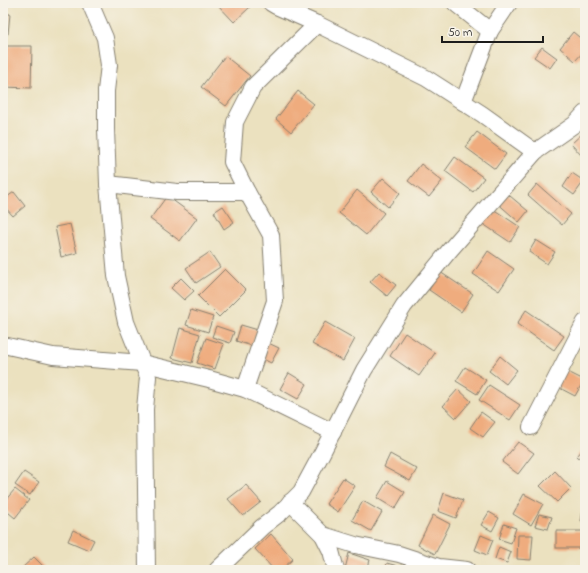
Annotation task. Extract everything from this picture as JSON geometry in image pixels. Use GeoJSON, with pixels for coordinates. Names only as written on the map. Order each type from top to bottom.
{"type":"FeatureCollection","features":[{"type":"Feature","properties":{"kind":"street"},"geometry":{"type":"LineString","coordinates":[[90,3],[105,38],[109,65],[106,91],[106,129],[108,184],[116,276],[126,322],[148,377],[145,409],[147,570]]}},
{"type":"Feature","properties":{"kind":"street"},"geometry":{"type":"LineString","coordinates":[[271,3],[426,78],[482,114],[535,152]]}},
{"type":"Feature","properties":{"kind":"street"},"geometry":{"type":"LineString","coordinates":[[455,3],[490,31]]}},
{"type":"Feature","properties":{"kind":"street"},"geometry":{"type":"LineString","coordinates":[[463,102],[490,31],[509,3]]}},
{"type":"Feature","properties":{"kind":"street"},"geometry":{"type":"LineString","coordinates":[[245,389],[275,301],[272,235],[246,192],[232,162],[235,122],[253,87],[317,24]]}},
{"type":"Feature","properties":{"kind":"street"},"geometry":{"type":"LineString","coordinates":[[217,570],[301,492],[364,370],[404,306],[449,251],[535,152],[575,124],[585,113]]}},
{"type":"Feature","properties":{"kind":"street"},"geometry":{"type":"LineString","coordinates":[[108,184],[177,192],[246,192]]}},
{"type":"Feature","properties":{"kind":"street"},"geometry":{"type":"LineString","coordinates":[[531,427],[585,322]]}},
{"type":"Feature","properties":{"kind":"street"},"geometry":{"type":"LineString","coordinates":[[3,345],[53,356],[142,363],[209,379],[245,389],[333,432]]}},
{"type":"Feature","properties":{"kind":"street"},"geometry":{"type":"LineString","coordinates":[[290,502],[323,535],[331,551],[336,570]]}},
{"type":"Feature","properties":{"kind":"street"},"geometry":{"type":"LineString","coordinates":[[323,535],[399,554],[439,567],[467,570]]}},
{"type":"Feature","properties":{"kind":"building"},"geometry":{"type":"Polygon","coordinates":[[[246,3],[250,7],[234,22],[217,4],[246,3]]]}},
{"type":"Feature","properties":{"kind":"building"},"geometry":{"type":"Polygon","coordinates":[[[3,13],[10,14],[8,34],[3,34],[3,13]]]}},
{"type":"Feature","properties":{"kind":"building"},"geometry":{"type":"Polygon","coordinates":[[[573,32],[585,42],[585,50],[575,61],[560,48],[573,32]]]}},
{"type":"Feature","properties":{"kind":"building"},"geometry":{"type":"Polygon","coordinates":[[[3,46],[32,46],[31,88],[3,87],[3,46]]]}},
{"type":"Feature","properties":{"kind":"building"},"geometry":{"type":"Polygon","coordinates":[[[542,47],[557,58],[550,68],[534,57],[542,47]]]}},
{"type":"Feature","properties":{"kind":"building"},"geometry":{"type":"Polygon","coordinates":[[[225,56],[250,76],[226,106],[201,87],[225,56]]]}},
{"type":"Feature","properties":{"kind":"building"},"geometry":{"type":"Polygon","coordinates":[[[298,91],[314,104],[291,132],[276,119],[298,91]]]}},
{"type":"Feature","properties":{"kind":"building"},"geometry":{"type":"Polygon","coordinates":[[[585,131],[585,153],[582,156],[571,144],[585,131]]]}},
{"type":"Feature","properties":{"kind":"building"},"geometry":{"type":"Polygon","coordinates":[[[477,132],[506,154],[495,169],[465,147],[477,132]]]}},
{"type":"Feature","properties":{"kind":"building"},"geometry":{"type":"Polygon","coordinates":[[[455,157],[484,178],[473,192],[445,171],[455,157]]]}},
{"type":"Feature","properties":{"kind":"building"},"geometry":{"type":"Polygon","coordinates":[[[421,164],[442,181],[429,197],[408,181],[421,164]]]}},
{"type":"Feature","properties":{"kind":"building"},"geometry":{"type":"Polygon","coordinates":[[[572,173],[584,181],[574,195],[563,187],[572,173]]]}},
{"type":"Feature","properties":{"kind":"building"},"geometry":{"type":"Polygon","coordinates":[[[383,178],[400,193],[388,207],[371,192],[383,178]]]}},
{"type":"Feature","properties":{"kind":"building"},"geometry":{"type":"Polygon","coordinates":[[[537,184],[571,214],[562,225],[528,195],[537,184]]]}},
{"type":"Feature","properties":{"kind":"building"},"geometry":{"type":"Polygon","coordinates":[[[357,190],[384,213],[366,235],[339,213],[357,190]]]}},
{"type":"Feature","properties":{"kind":"building"},"geometry":{"type":"Polygon","coordinates":[[[504,191],[528,211],[519,222],[495,201],[504,191]]]}},
{"type":"Feature","properties":{"kind":"building"},"geometry":{"type":"Polygon","coordinates":[[[14,192],[25,206],[13,216],[3,205],[3,200],[14,192]]]}},
{"type":"Feature","properties":{"kind":"building"},"geometry":{"type":"Polygon","coordinates":[[[167,196],[197,218],[180,241],[150,219],[167,196]]]}},
{"type":"Feature","properties":{"kind":"building"},"geometry":{"type":"Polygon","coordinates":[[[223,206],[234,222],[224,229],[214,212],[223,206]]]}},
{"type":"Feature","properties":{"kind":"building"},"geometry":{"type":"Polygon","coordinates":[[[493,209],[520,227],[510,242],[483,224],[493,209]]]}},
{"type":"Feature","properties":{"kind":"building"},"geometry":{"type":"Polygon","coordinates":[[[70,224],[77,253],[61,257],[55,227],[70,224]]]}},
{"type":"Feature","properties":{"kind":"building"},"geometry":{"type":"Polygon","coordinates":[[[536,240],[555,252],[547,264],[529,252],[536,240]]]}},
{"type":"Feature","properties":{"kind":"building"},"geometry":{"type":"Polygon","coordinates":[[[488,251],[514,269],[499,291],[473,274],[488,251]]]}},
{"type":"Feature","properties":{"kind":"building"},"geometry":{"type":"Polygon","coordinates":[[[210,252],[220,267],[196,283],[186,268],[210,252]]]}},
{"type":"Feature","properties":{"kind":"building"},"geometry":{"type":"Polygon","coordinates":[[[225,269],[246,290],[219,317],[198,296],[225,269]]]}},
{"type":"Feature","properties":{"kind":"building"},"geometry":{"type":"Polygon","coordinates":[[[379,272],[396,285],[387,296],[370,282],[379,272]]]}},
{"type":"Feature","properties":{"kind":"building"},"geometry":{"type":"Polygon","coordinates":[[[440,272],[473,294],[461,312],[429,290],[440,272]]]}},
{"type":"Feature","properties":{"kind":"building"},"geometry":{"type":"Polygon","coordinates":[[[181,278],[194,291],[184,300],[171,288],[181,278]]]}},
{"type":"Feature","properties":{"kind":"building"},"geometry":{"type":"Polygon","coordinates":[[[191,310],[213,317],[208,332],[186,325],[191,310]]]}},
{"type":"Feature","properties":{"kind":"building"},"geometry":{"type":"Polygon","coordinates":[[[526,310],[564,336],[554,350],[517,324],[526,310]]]}},
{"type":"Feature","properties":{"kind":"building"},"geometry":{"type":"Polygon","coordinates":[[[325,322],[355,339],[343,361],[312,344],[325,322]]]}},
{"type":"Feature","properties":{"kind":"building"},"geometry":{"type":"Polygon","coordinates":[[[241,325],[258,330],[252,346],[236,341],[241,325]]]}},
{"type":"Feature","properties":{"kind":"building"},"geometry":{"type":"Polygon","coordinates":[[[216,326],[234,332],[230,343],[212,337],[216,326]]]}},
{"type":"Feature","properties":{"kind":"building"},"geometry":{"type":"Polygon","coordinates":[[[180,328],[200,334],[192,363],[172,358],[180,328]]]}},
{"type":"Feature","properties":{"kind":"building"},"geometry":{"type":"Polygon","coordinates":[[[405,333],[435,353],[419,376],[390,356],[405,333]]]}},
{"type":"Feature","properties":{"kind":"building"},"geometry":{"type":"Polygon","coordinates":[[[206,338],[224,344],[215,369],[197,363],[206,338]]]}},
{"type":"Feature","properties":{"kind":"building"},"geometry":{"type":"Polygon","coordinates":[[[264,341],[279,348],[271,363],[257,356],[264,341]]]}},
{"type":"Feature","properties":{"kind":"building"},"geometry":{"type":"Polygon","coordinates":[[[500,356],[517,370],[506,384],[489,371],[500,356]]]}},
{"type":"Feature","properties":{"kind":"building"},"geometry":{"type":"Polygon","coordinates":[[[465,367],[486,380],[477,394],[456,381],[465,367]]]}},
{"type":"Feature","properties":{"kind":"building"},"geometry":{"type":"Polygon","coordinates":[[[560,368],[584,380],[575,396],[552,384],[560,368]]]}},
{"type":"Feature","properties":{"kind":"building"},"geometry":{"type":"Polygon","coordinates":[[[289,373],[307,384],[298,399],[280,389],[289,373]]]}},
{"type":"Feature","properties":{"kind":"building"},"geometry":{"type":"Polygon","coordinates":[[[489,385],[520,405],[510,420],[479,400],[489,385]]]}},
{"type":"Feature","properties":{"kind":"building"},"geometry":{"type":"Polygon","coordinates":[[[458,389],[471,401],[456,418],[443,406],[458,389]]]}},
{"type":"Feature","properties":{"kind":"building"},"geometry":{"type":"Polygon","coordinates":[[[481,412],[495,422],[483,437],[470,428],[481,412]]]}},
{"type":"Feature","properties":{"kind":"building"},"geometry":{"type":"Polygon","coordinates":[[[518,442],[534,453],[518,474],[502,462],[518,442]]]}},
{"type":"Feature","properties":{"kind":"building"},"geometry":{"type":"Polygon","coordinates":[[[585,447],[585,463],[577,456],[585,447]]]}},
{"type":"Feature","properties":{"kind":"building"},"geometry":{"type":"Polygon","coordinates":[[[390,454],[417,469],[410,481],[384,467],[390,454]]]}},
{"type":"Feature","properties":{"kind":"building"},"geometry":{"type":"Polygon","coordinates":[[[555,471],[571,488],[557,502],[540,486],[555,471]]]}},
{"type":"Feature","properties":{"kind":"building"},"geometry":{"type":"Polygon","coordinates":[[[24,472],[39,482],[30,495],[15,485],[24,472]]]}},
{"type":"Feature","properties":{"kind":"building"},"geometry":{"type":"Polygon","coordinates":[[[343,478],[355,486],[338,512],[326,504],[343,478]]]}},
{"type":"Feature","properties":{"kind":"building"},"geometry":{"type":"Polygon","coordinates":[[[387,481],[405,492],[395,509],[377,498],[387,481]]]}},
{"type":"Feature","properties":{"kind":"building"},"geometry":{"type":"Polygon","coordinates":[[[246,485],[261,502],[243,516],[228,499],[246,485]]]}},
{"type":"Feature","properties":{"kind":"building"},"geometry":{"type":"Polygon","coordinates":[[[15,489],[29,500],[15,518],[3,508],[3,503],[15,489]]]}},
{"type":"Feature","properties":{"kind":"building"},"geometry":{"type":"Polygon","coordinates":[[[444,493],[463,500],[456,518],[438,511],[444,493]]]}},
{"type":"Feature","properties":{"kind":"building"},"geometry":{"type":"Polygon","coordinates":[[[524,494],[543,504],[531,525],[513,514],[524,494]]]}},
{"type":"Feature","properties":{"kind":"building"},"geometry":{"type":"Polygon","coordinates":[[[363,501],[382,512],[371,531],[352,520],[363,501]]]}},
{"type":"Feature","properties":{"kind":"building"},"geometry":{"type":"Polygon","coordinates":[[[585,503],[585,522],[581,521],[585,503]]]}},
{"type":"Feature","properties":{"kind":"building"},"geometry":{"type":"Polygon","coordinates":[[[489,512],[499,518],[492,531],[481,525],[489,512]]]}},
{"type":"Feature","properties":{"kind":"building"},"geometry":{"type":"Polygon","coordinates":[[[539,514],[552,517],[548,529],[535,526],[539,514]]]}},
{"type":"Feature","properties":{"kind":"building"},"geometry":{"type":"Polygon","coordinates":[[[433,515],[450,524],[435,554],[418,545],[433,515]]]}},
{"type":"Feature","properties":{"kind":"building"},"geometry":{"type":"Polygon","coordinates":[[[504,524],[516,528],[511,543],[499,539],[504,524]]]}},
{"type":"Feature","properties":{"kind":"building"},"geometry":{"type":"Polygon","coordinates":[[[73,530],[94,540],[89,550],[68,541],[73,530]]]}},
{"type":"Feature","properties":{"kind":"building"},"geometry":{"type":"Polygon","coordinates":[[[556,531],[585,531],[585,548],[556,548],[556,531]]]}},
{"type":"Feature","properties":{"kind":"building"},"geometry":{"type":"Polygon","coordinates":[[[271,534],[293,559],[281,570],[274,570],[255,549],[271,534]]]}},
{"type":"Feature","properties":{"kind":"building"},"geometry":{"type":"Polygon","coordinates":[[[481,535],[493,540],[487,555],[475,550],[481,535]]]}},
{"type":"Feature","properties":{"kind":"building"},"geometry":{"type":"Polygon","coordinates":[[[518,535],[533,535],[531,560],[517,559],[518,535]]]}},
{"type":"Feature","properties":{"kind":"building"},"geometry":{"type":"Polygon","coordinates":[[[499,547],[511,552],[507,563],[495,559],[499,547]]]}},
{"type":"Feature","properties":{"kind":"building"},"geometry":{"type":"Polygon","coordinates":[[[349,553],[370,560],[367,570],[345,569],[349,553]]]}},
{"type":"Feature","properties":{"kind":"building"},"geometry":{"type":"Polygon","coordinates":[[[34,557],[44,567],[41,570],[24,570],[22,568],[34,557]]]}},
{"type":"Feature","properties":{"kind":"building"},"geometry":{"type":"Polygon","coordinates":[[[387,563],[397,566],[396,570],[385,570],[387,563]]]}}]}
